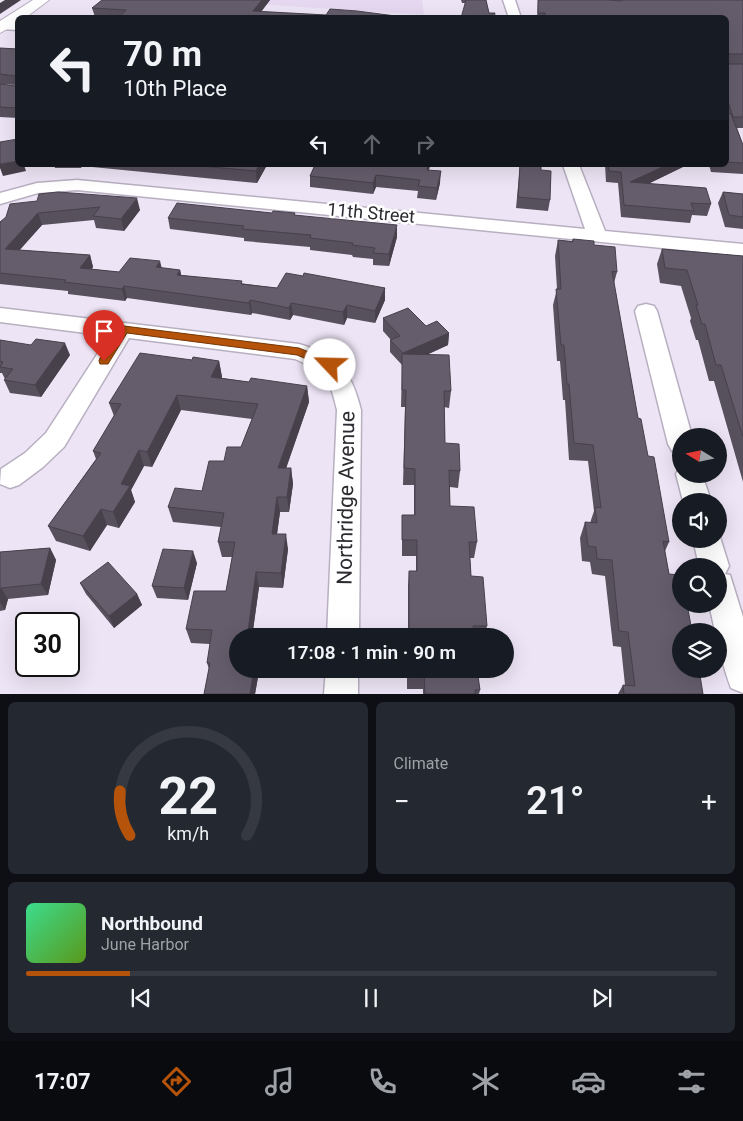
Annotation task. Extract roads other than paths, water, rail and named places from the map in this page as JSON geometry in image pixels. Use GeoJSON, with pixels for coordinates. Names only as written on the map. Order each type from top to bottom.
{"type":"FeatureCollection","features":[{"type":"Feature","properties":{"kind":"street"},"geometry":{"type":"LineString","coordinates":[[21,15],[42,0]]}},
{"type":"Feature","properties":{"kind":"street"},"geometry":{"type":"LineString","coordinates":[[509,0],[514,15]]}},
{"type":"Feature","properties":{"kind":"street"},"geometry":{"type":"LineString","coordinates":[[572,167],[597,235]]}},
{"type":"Feature","properties":{"kind":"street","name":"11th Street"},"geometry":{"type":"LineString","coordinates":[[0,199],[37,188],[77,185],[743,250]]}},
{"type":"Feature","properties":{"kind":"street"},"geometry":{"type":"LineString","coordinates":[[646,311],[677,428]]}},
{"type":"Feature","properties":{"kind":"street"},"geometry":{"type":"LineString","coordinates":[[0,315],[124,329],[55,440],[34,460],[10,477]]}},
{"type":"Feature","properties":{"kind":"street","name":"Northridge Avenue"},"geometry":{"type":"LineString","coordinates":[[124,329],[299,352],[330,365],[343,383],[349,410],[343,628]]}},
{"type":"Feature","properties":{"kind":"street"},"geometry":{"type":"LineString","coordinates":[[726,613],[743,676]]}},
{"type":"Feature","properties":{"kind":"street"},"geometry":{"type":"LineString","coordinates":[[341,694],[342,678]]}}]}
